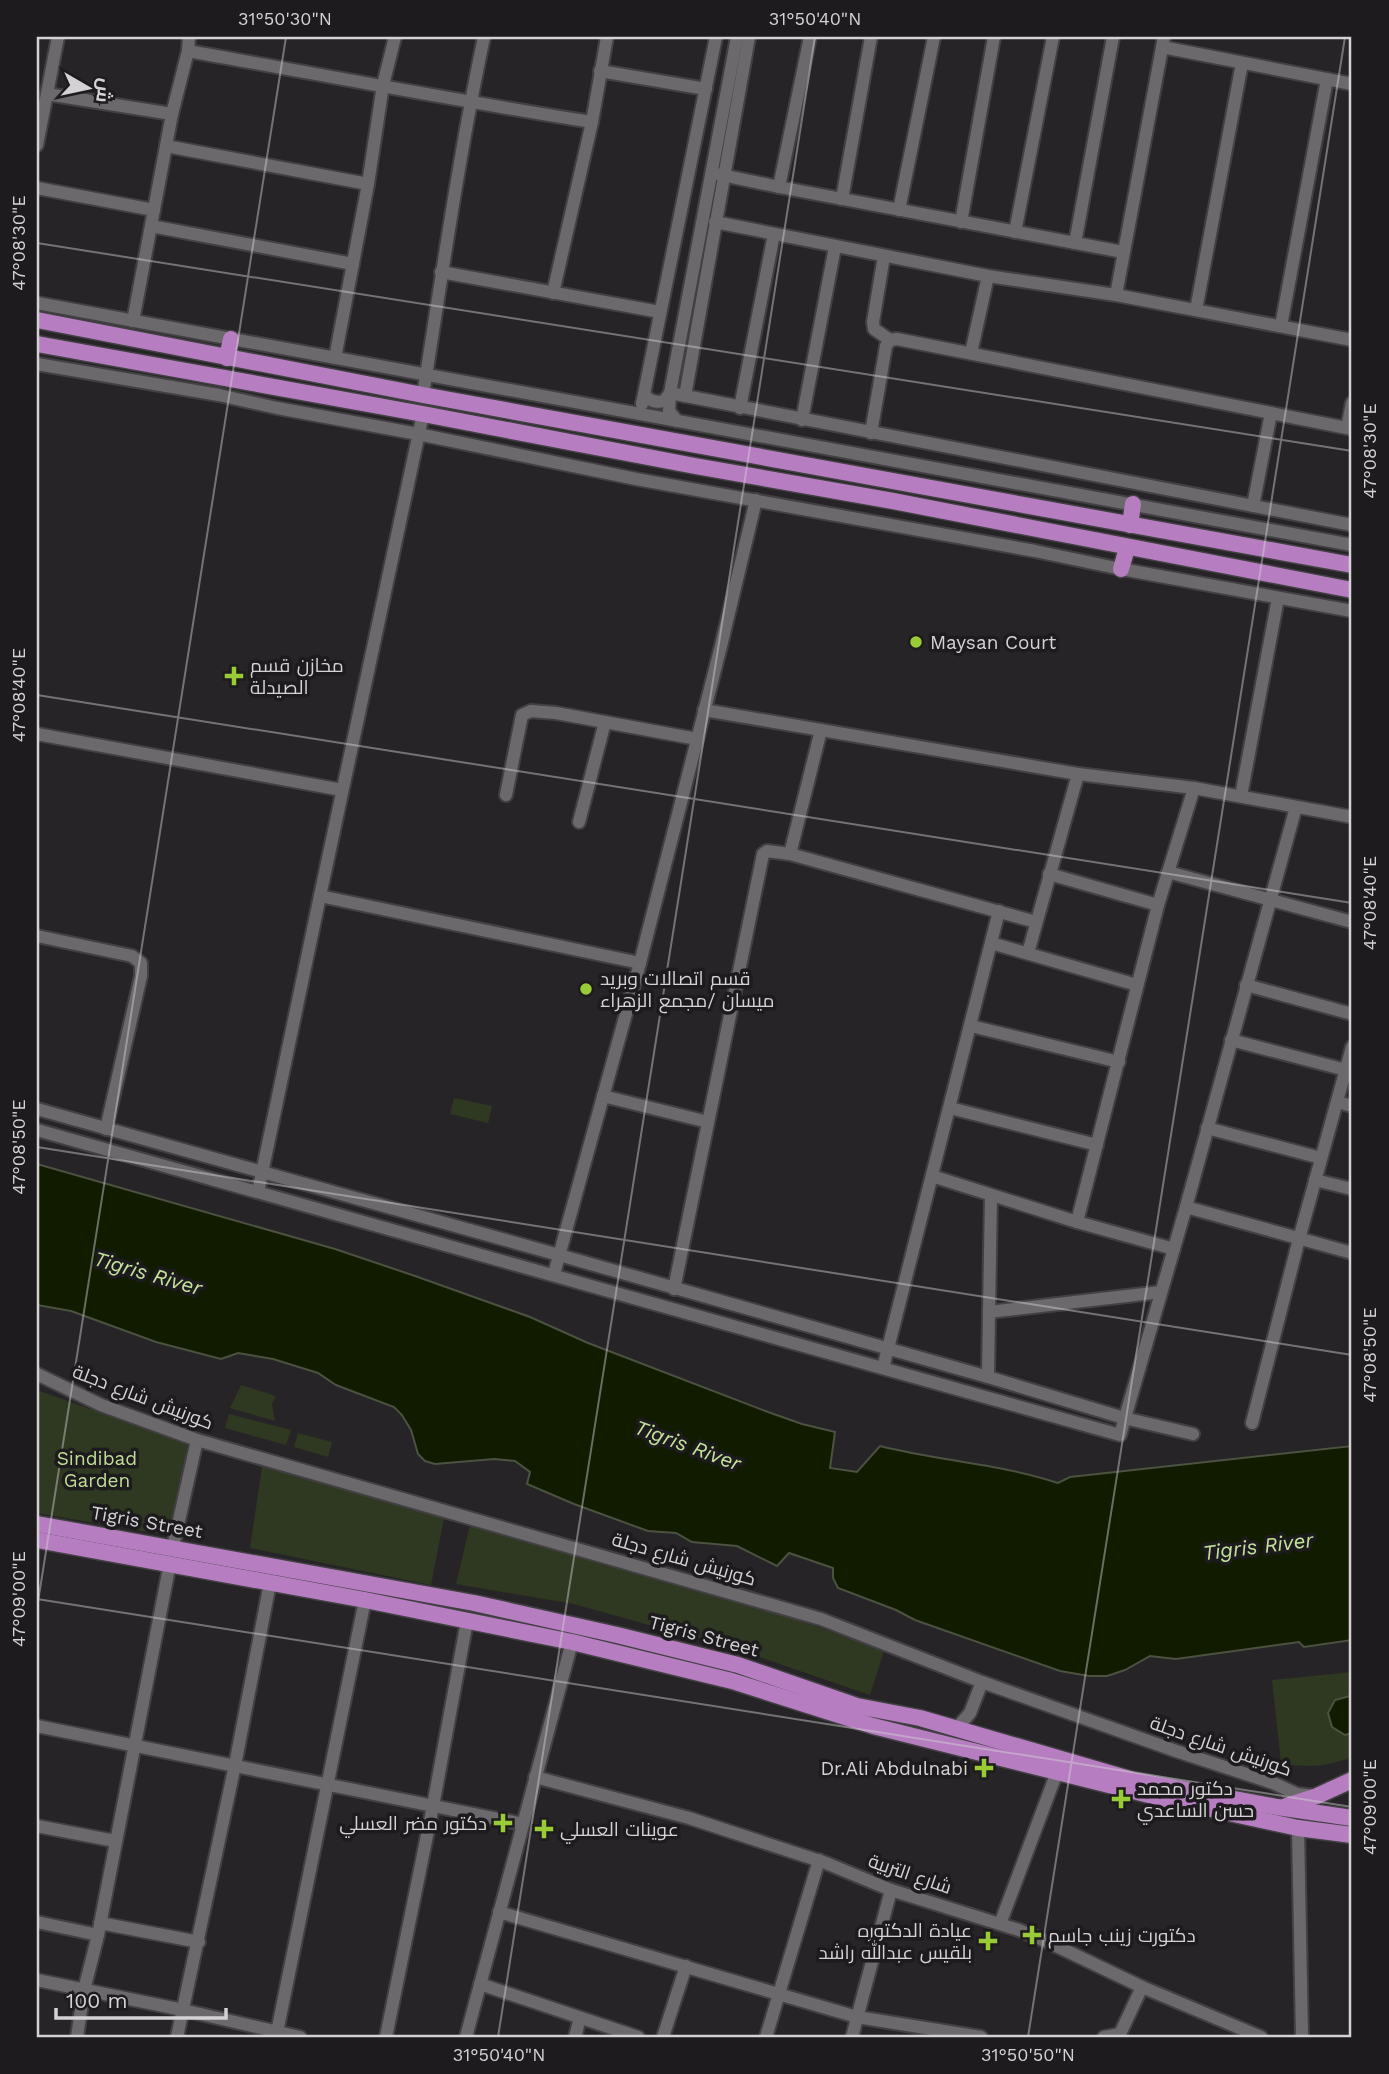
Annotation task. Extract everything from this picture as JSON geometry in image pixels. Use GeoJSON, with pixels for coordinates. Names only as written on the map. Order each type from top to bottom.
{"type":"FeatureCollection","features":[{"type":"Feature","properties":{"kind":"main road"},"geometry":{"type":"LineString","coordinates":[[37,320],[423,395],[1352,565]]}},
{"type":"Feature","properties":{"kind":"main road"},"geometry":{"type":"LineString","coordinates":[[227,358],[231,339]]}},
{"type":"Feature","properties":{"kind":"main road"},"geometry":{"type":"LineString","coordinates":[[37,344],[917,506],[1352,590]]}},
{"type":"Feature","properties":{"kind":"main road"},"geometry":{"type":"LineString","coordinates":[[219,395],[220,378]]}},
{"type":"Feature","properties":{"kind":"main road"},"geometry":{"type":"LineString","coordinates":[[1130,525],[1132,504]]}},
{"type":"Feature","properties":{"kind":"main road"},"geometry":{"type":"LineString","coordinates":[[1121,569],[1127,548]]}},
{"type":"Feature","properties":{"kind":"main road","name":"Tigris Street"},"geometry":{"type":"LineString","coordinates":[[37,1524],[172,1555],[270,1583],[572,1642],[732,1681],[873,1726],[1166,1799],[1298,1828],[1352,1835]]}},
{"type":"Feature","properties":{"kind":"main road","name":"Tigris Street"},"geometry":{"type":"LineString","coordinates":[[37,1540],[172,1555],[474,1603],[738,1665],[857,1706],[920,1718],[1133,1780],[1276,1807],[1352,1818]]}},
{"type":"Feature","properties":{"kind":"main road"},"geometry":{"type":"LineString","coordinates":[[1276,1807],[1317,1796],[1352,1780]]}},
{"type":"Feature","properties":{"kind":"street"},"geometry":{"type":"LineString","coordinates":[[37,145],[58,37]]}},
{"type":"Feature","properties":{"kind":"street"},"geometry":{"type":"LineString","coordinates":[[133,321],[189,37]]}},
{"type":"Feature","properties":{"kind":"street"},"geometry":{"type":"LineString","coordinates":[[335,358],[368,184],[383,85],[395,37]]}},
{"type":"Feature","properties":{"kind":"street"},"geometry":{"type":"LineString","coordinates":[[423,395],[440,272],[484,37]]}},
{"type":"Feature","properties":{"kind":"street"},"geometry":{"type":"LineString","coordinates":[[553,293],[592,122],[607,37]]}},
{"type":"Feature","properties":{"kind":"street"},"geometry":{"type":"LineString","coordinates":[[640,414],[716,37]]}},
{"type":"Feature","properties":{"kind":"street"},"geometry":{"type":"LineString","coordinates":[[685,396],[715,222],[717,174],[737,37]]}},
{"type":"Feature","properties":{"kind":"street"},"geometry":{"type":"LineString","coordinates":[[677,421],[669,411],[670,393],[749,37]]}},
{"type":"Feature","properties":{"kind":"street"},"geometry":{"type":"LineString","coordinates":[[779,187],[810,37]]}},
{"type":"Feature","properties":{"kind":"street"},"geometry":{"type":"LineString","coordinates":[[842,199],[871,37]]}},
{"type":"Feature","properties":{"kind":"street"},"geometry":{"type":"LineString","coordinates":[[899,210],[934,37]]}},
{"type":"Feature","properties":{"kind":"street"},"geometry":{"type":"LineString","coordinates":[[961,222],[994,37]]}},
{"type":"Feature","properties":{"kind":"street"},"geometry":{"type":"LineString","coordinates":[[1015,232],[1054,37]]}},
{"type":"Feature","properties":{"kind":"street"},"geometry":{"type":"LineString","coordinates":[[1075,243],[1113,37]]}},
{"type":"Feature","properties":{"kind":"street"},"geometry":{"type":"LineString","coordinates":[[1116,295],[1163,42],[1242,62],[1352,83]]}},
{"type":"Feature","properties":{"kind":"street"},"geometry":{"type":"LineString","coordinates":[[188,51],[470,103],[592,122]]}},
{"type":"Feature","properties":{"kind":"street"},"geometry":{"type":"LineString","coordinates":[[1196,310],[1242,62]]}},
{"type":"Feature","properties":{"kind":"street"},"geometry":{"type":"LineString","coordinates":[[600,71],[706,89]]}},
{"type":"Feature","properties":{"kind":"street"},"geometry":{"type":"LineString","coordinates":[[1281,326],[1327,79]]}},
{"type":"Feature","properties":{"kind":"street"},"geometry":{"type":"LineString","coordinates":[[47,94],[172,114]]}},
{"type":"Feature","properties":{"kind":"street"},"geometry":{"type":"LineString","coordinates":[[166,146],[368,184]]}},
{"type":"Feature","properties":{"kind":"street"},"geometry":{"type":"LineString","coordinates":[[717,174],[1123,253]]}},
{"type":"Feature","properties":{"kind":"street"},"geometry":{"type":"LineString","coordinates":[[37,188],[154,210]]}},
{"type":"Feature","properties":{"kind":"street"},"geometry":{"type":"LineString","coordinates":[[715,222],[988,276],[1116,295],[1352,340]]}},
{"type":"Feature","properties":{"kind":"street"},"geometry":{"type":"LineString","coordinates":[[151,226],[353,264]]}},
{"type":"Feature","properties":{"kind":"street"},"geometry":{"type":"LineString","coordinates":[[740,408],[774,234]]}},
{"type":"Feature","properties":{"kind":"street"},"geometry":{"type":"LineString","coordinates":[[802,420],[835,247]]}},
{"type":"Feature","properties":{"kind":"street"},"geometry":{"type":"LineString","coordinates":[[884,256],[873,322],[874,329],[890,340],[897,339],[1350,428],[1352,404]]}},
{"type":"Feature","properties":{"kind":"street"},"geometry":{"type":"LineString","coordinates":[[440,272],[660,312]]}},
{"type":"Feature","properties":{"kind":"street"},"geometry":{"type":"LineString","coordinates":[[971,354],[988,276]]}},
{"type":"Feature","properties":{"kind":"street"},"geometry":{"type":"LineString","coordinates":[[37,303],[1352,545]]}},
{"type":"Feature","properties":{"kind":"street"},"geometry":{"type":"LineString","coordinates":[[871,433],[886,346],[890,340]]}},
{"type":"Feature","properties":{"kind":"street"},"geometry":{"type":"LineString","coordinates":[[37,364],[219,395],[636,479],[1082,559],[1121,569],[1352,611]]}},
{"type":"Feature","properties":{"kind":"street"},"geometry":{"type":"LineString","coordinates":[[644,395],[657,403],[664,401],[670,393]]}},
{"type":"Feature","properties":{"kind":"street"},"geometry":{"type":"LineString","coordinates":[[670,393],[1352,525]]}},
{"type":"Feature","properties":{"kind":"street"},"geometry":{"type":"LineString","coordinates":[[1253,506],[1271,413]]}},
{"type":"Feature","properties":{"kind":"street"},"geometry":{"type":"LineString","coordinates":[[258,1192],[424,414]]}},
{"type":"Feature","properties":{"kind":"street"},"geometry":{"type":"LineString","coordinates":[[554,1274],[640,962],[756,500]]}},
{"type":"Feature","properties":{"kind":"street"},"geometry":{"type":"LineString","coordinates":[[1301,535],[1304,516]]}},
{"type":"Feature","properties":{"kind":"street"},"geometry":{"type":"LineString","coordinates":[[1241,796],[1278,598]]}},
{"type":"Feature","properties":{"kind":"street"},"geometry":{"type":"LineString","coordinates":[[704,710],[1078,774],[1194,788],[1352,817]]}},
{"type":"Feature","properties":{"kind":"street"},"geometry":{"type":"LineString","coordinates":[[506,796],[522,715],[531,711],[556,713],[696,739]]}},
{"type":"Feature","properties":{"kind":"street"},"geometry":{"type":"LineString","coordinates":[[579,822],[605,722]]}},
{"type":"Feature","properties":{"kind":"street"},"geometry":{"type":"LineString","coordinates":[[790,854],[821,730]]}},
{"type":"Feature","properties":{"kind":"street"},"geometry":{"type":"LineString","coordinates":[[37,734],[342,790]]}},
{"type":"Feature","properties":{"kind":"street"},"geometry":{"type":"LineString","coordinates":[[1028,953],[1078,774]]}},
{"type":"Feature","properties":{"kind":"street"},"geometry":{"type":"LineString","coordinates":[[1077,1222],[1158,905],[1194,788]]}},
{"type":"Feature","properties":{"kind":"street"},"geometry":{"type":"LineString","coordinates":[[37,1130],[1120,1435],[1296,807]]}},
{"type":"Feature","properties":{"kind":"street"},"geometry":{"type":"LineString","coordinates":[[674,1289],[762,854],[767,851],[790,854],[1036,922]]}},
{"type":"Feature","properties":{"kind":"street"},"geometry":{"type":"LineString","coordinates":[[1168,872],[1352,922]]}},
{"type":"Feature","properties":{"kind":"street"},"geometry":{"type":"LineString","coordinates":[[1049,874],[1158,905]]}},
{"type":"Feature","properties":{"kind":"street"},"geometry":{"type":"LineString","coordinates":[[320,896],[640,962]]}},
{"type":"Feature","properties":{"kind":"street"},"geometry":{"type":"LineString","coordinates":[[883,1368],[999,911]]}},
{"type":"Feature","properties":{"kind":"street"},"geometry":{"type":"LineString","coordinates":[[37,936],[132,956],[141,962],[141,976],[106,1129]]}},
{"type":"Feature","properties":{"kind":"street"},"geometry":{"type":"LineString","coordinates":[[991,943],[1137,985]]}},
{"type":"Feature","properties":{"kind":"street"},"geometry":{"type":"LineString","coordinates":[[1246,985],[1352,1014]]}},
{"type":"Feature","properties":{"kind":"street"},"geometry":{"type":"LineString","coordinates":[[971,1026],[1119,1062]]}},
{"type":"Feature","properties":{"kind":"street"},"geometry":{"type":"LineString","coordinates":[[1231,1040],[1346,1070]]}},
{"type":"Feature","properties":{"kind":"street"},"geometry":{"type":"LineString","coordinates":[[1252,1423],[1352,1047]]}},
{"type":"Feature","properties":{"kind":"street"},"geometry":{"type":"LineString","coordinates":[[603,1096],[708,1122]]}},
{"type":"Feature","properties":{"kind":"street"},"geometry":{"type":"LineString","coordinates":[[1337,1102],[1352,1106]]}},
{"type":"Feature","properties":{"kind":"street"},"geometry":{"type":"LineString","coordinates":[[950,1108],[1097,1144]]}},
{"type":"Feature","properties":{"kind":"street"},"geometry":{"type":"LineString","coordinates":[[37,1109],[559,1255],[1124,1418],[1193,1434]]}},
{"type":"Feature","properties":{"kind":"street"},"geometry":{"type":"LineString","coordinates":[[1207,1128],[1321,1158]]}},
{"type":"Feature","properties":{"kind":"street"},"geometry":{"type":"LineString","coordinates":[[932,1176],[1077,1222],[1174,1249]]}},
{"type":"Feature","properties":{"kind":"street"},"geometry":{"type":"LineString","coordinates":[[1315,1180],[1352,1189]]}},
{"type":"Feature","properties":{"kind":"street"},"geometry":{"type":"LineString","coordinates":[[988,1377],[992,1195]]}},
{"type":"Feature","properties":{"kind":"street"},"geometry":{"type":"LineString","coordinates":[[361,1221],[366,1202]]}},
{"type":"Feature","properties":{"kind":"street"},"geometry":{"type":"LineString","coordinates":[[1186,1207],[1352,1253]]}},
{"type":"Feature","properties":{"kind":"street"},"geometry":{"type":"LineString","coordinates":[[989,1312],[1161,1292]]}},
{"type":"Feature","properties":{"kind":"street","name":"كورنيش شارع دجلة"},"geometry":{"type":"LineString","coordinates":[[37,1374],[102,1405],[197,1440],[821,1619],[982,1682],[1273,1783],[1297,1794],[1317,1796]]}},
{"type":"Feature","properties":{"kind":"street"},"geometry":{"type":"LineString","coordinates":[[77,2037],[84,1990],[99,1929],[197,1440]]}},
{"type":"Feature","properties":{"kind":"street"},"geometry":{"type":"LineString","coordinates":[[177,2037],[236,1766],[270,1583]]}},
{"type":"Feature","properties":{"kind":"street"},"geometry":{"type":"LineString","coordinates":[[277,2035],[365,1600]]}},
{"type":"Feature","properties":{"kind":"street"},"geometry":{"type":"LineString","coordinates":[[386,2037],[467,1621]]}},
{"type":"Feature","properties":{"kind":"street"},"geometry":{"type":"LineString","coordinates":[[466,2037],[572,1642]]}},
{"type":"Feature","properties":{"kind":"street"},"geometry":{"type":"LineString","coordinates":[[956,1729],[970,1713],[982,1682]]}},
{"type":"Feature","properties":{"kind":"street"},"geometry":{"type":"LineString","coordinates":[[37,1726],[523,1824]]}},
{"type":"Feature","properties":{"kind":"street"},"geometry":{"type":"LineString","coordinates":[[1000,1924],[1058,1772]]}},
{"type":"Feature","properties":{"kind":"street","name":"شارع التربية"},"geometry":{"type":"LineString","coordinates":[[536,1777],[689,1818],[819,1860],[891,1890],[1000,1924],[1048,1942],[1142,1987],[1261,2037]]}},
{"type":"Feature","properties":{"kind":"street"},"geometry":{"type":"LineString","coordinates":[[37,1826],[115,1841]]}},
{"type":"Feature","properties":{"kind":"street"},"geometry":{"type":"LineString","coordinates":[[1298,1828],[1302,2037]]}},
{"type":"Feature","properties":{"kind":"street"},"geometry":{"type":"LineString","coordinates":[[766,2037],[819,1860]]}},
{"type":"Feature","properties":{"kind":"street"},"geometry":{"type":"LineString","coordinates":[[852,2037],[891,1890]]}},
{"type":"Feature","properties":{"kind":"street"},"geometry":{"type":"LineString","coordinates":[[499,1912],[857,2017],[981,2037]]}},
{"type":"Feature","properties":{"kind":"street"},"geometry":{"type":"LineString","coordinates":[[37,1922],[198,1942]]}},
{"type":"Feature","properties":{"kind":"street"},"geometry":{"type":"LineString","coordinates":[[663,2037],[686,1966]]}},
{"type":"Feature","properties":{"kind":"street"},"geometry":{"type":"LineString","coordinates":[[37,1980],[183,2010],[277,2035],[300,2037]]}},
{"type":"Feature","properties":{"kind":"street"},"geometry":{"type":"LineString","coordinates":[[480,1984],[638,2037]]}},
{"type":"Feature","properties":{"kind":"street"},"geometry":{"type":"LineString","coordinates":[[1104,2037],[1120,2034],[1142,1987]]}},
{"type":"Feature","properties":{"kind":"street"},"geometry":{"type":"LineString","coordinates":[[575,2037],[580,2018]]}},
{"type":"Feature","properties":{"kind":"green space"},"geometry":{"type":"Polygon","coordinates":[[[454,1098],[492,1106],[488,1123],[450,1114],[454,1098]]]}},
{"type":"Feature","properties":{"kind":"green space"},"geometry":{"type":"Polygon","coordinates":[[[241,1385],[276,1396],[272,1404],[275,1421],[230,1408],[241,1385]]]}},
{"type":"Feature","properties":{"kind":"green space","name":"Sindibad Garden"},"geometry":{"type":"Polygon","coordinates":[[[37,1390],[188,1444],[171,1536],[37,1513],[37,1390]]]}},
{"type":"Feature","properties":{"kind":"green space"},"geometry":{"type":"Polygon","coordinates":[[[229,1414],[291,1430],[286,1445],[225,1428],[229,1414]]]}},
{"type":"Feature","properties":{"kind":"green space"},"geometry":{"type":"Polygon","coordinates":[[[298,1433],[332,1442],[328,1457],[294,1447],[298,1433]]]}},
{"type":"Feature","properties":{"kind":"green space"},"geometry":{"type":"Polygon","coordinates":[[[262,1467],[444,1518],[431,1585],[250,1548],[262,1467]]]}},
{"type":"Feature","properties":{"kind":"green space"},"geometry":{"type":"Polygon","coordinates":[[[470,1525],[765,1608],[884,1651],[870,1695],[742,1651],[574,1604],[456,1584],[470,1525]]]}},
{"type":"Feature","properties":{"kind":"green space"},"geometry":{"type":"Polygon","coordinates":[[[1352,1672],[1352,1757],[1317,1766],[1281,1763],[1272,1680],[1352,1672]]]}},
{"type":"Feature","properties":{"kind":"water","name":"Tigris River"},"geometry":{"type":"Polygon","coordinates":[[[37,1164],[335,1249],[530,1317],[588,1343],[768,1412],[835,1432],[830,1468],[857,1472],[880,1446],[1014,1471],[1058,1483],[1070,1477],[1352,1446],[1352,1640],[1304,1647],[1299,1642],[1176,1659],[1150,1656],[1125,1670],[1107,1676],[1060,1671],[915,1620],[838,1588],[833,1578],[833,1568],[789,1553],[777,1566],[737,1546],[692,1542],[676,1533],[648,1531],[574,1504],[527,1484],[530,1472],[515,1461],[494,1459],[435,1464],[425,1461],[418,1454],[411,1430],[394,1407],[336,1385],[318,1373],[273,1359],[238,1353],[221,1359],[156,1342],[71,1311],[37,1305],[37,1164]]]}},
{"type":"Feature","properties":{"kind":"water"},"geometry":{"type":"Polygon","coordinates":[[[1350,1696],[1352,1733],[1345,1735],[1332,1727],[1328,1713],[1335,1700],[1350,1696]]]}},
{"type":"Feature","properties":{"kind":"place","name":"Maysan Court"},"geometry":{"type":"Point","coordinates":[916,642]}},
{"type":"Feature","properties":{"kind":"place","name":"مخازن قسم الصيدلة"},"geometry":{"type":"Point","coordinates":[234,676]}},
{"type":"Feature","properties":{"kind":"place","name":"قسم اتصالات وبريد ميسان /مجمع الزهراء"},"geometry":{"type":"Point","coordinates":[586,989]}},
{"type":"Feature","properties":{"kind":"place","name":"Dr.Ali Abdulnabi"},"geometry":{"type":"Point","coordinates":[984,1768]}},
{"type":"Feature","properties":{"kind":"place","name":"دكتور محمد حسن الساعدي"},"geometry":{"type":"Point","coordinates":[1121,1799]}},
{"type":"Feature","properties":{"kind":"place","name":"دكتور مضر العسلي"},"geometry":{"type":"Point","coordinates":[503,1823]}},
{"type":"Feature","properties":{"kind":"place","name":"عوينات العسلي"},"geometry":{"type":"Point","coordinates":[544,1829]}},
{"type":"Feature","properties":{"kind":"place","name":"دكتورت زينب جاسم"},"geometry":{"type":"Point","coordinates":[1032,1935]}},
{"type":"Feature","properties":{"kind":"place","name":"عيادة الدكتوره بلقيس عبدالله راشد"},"geometry":{"type":"Point","coordinates":[988,1941]}}]}
